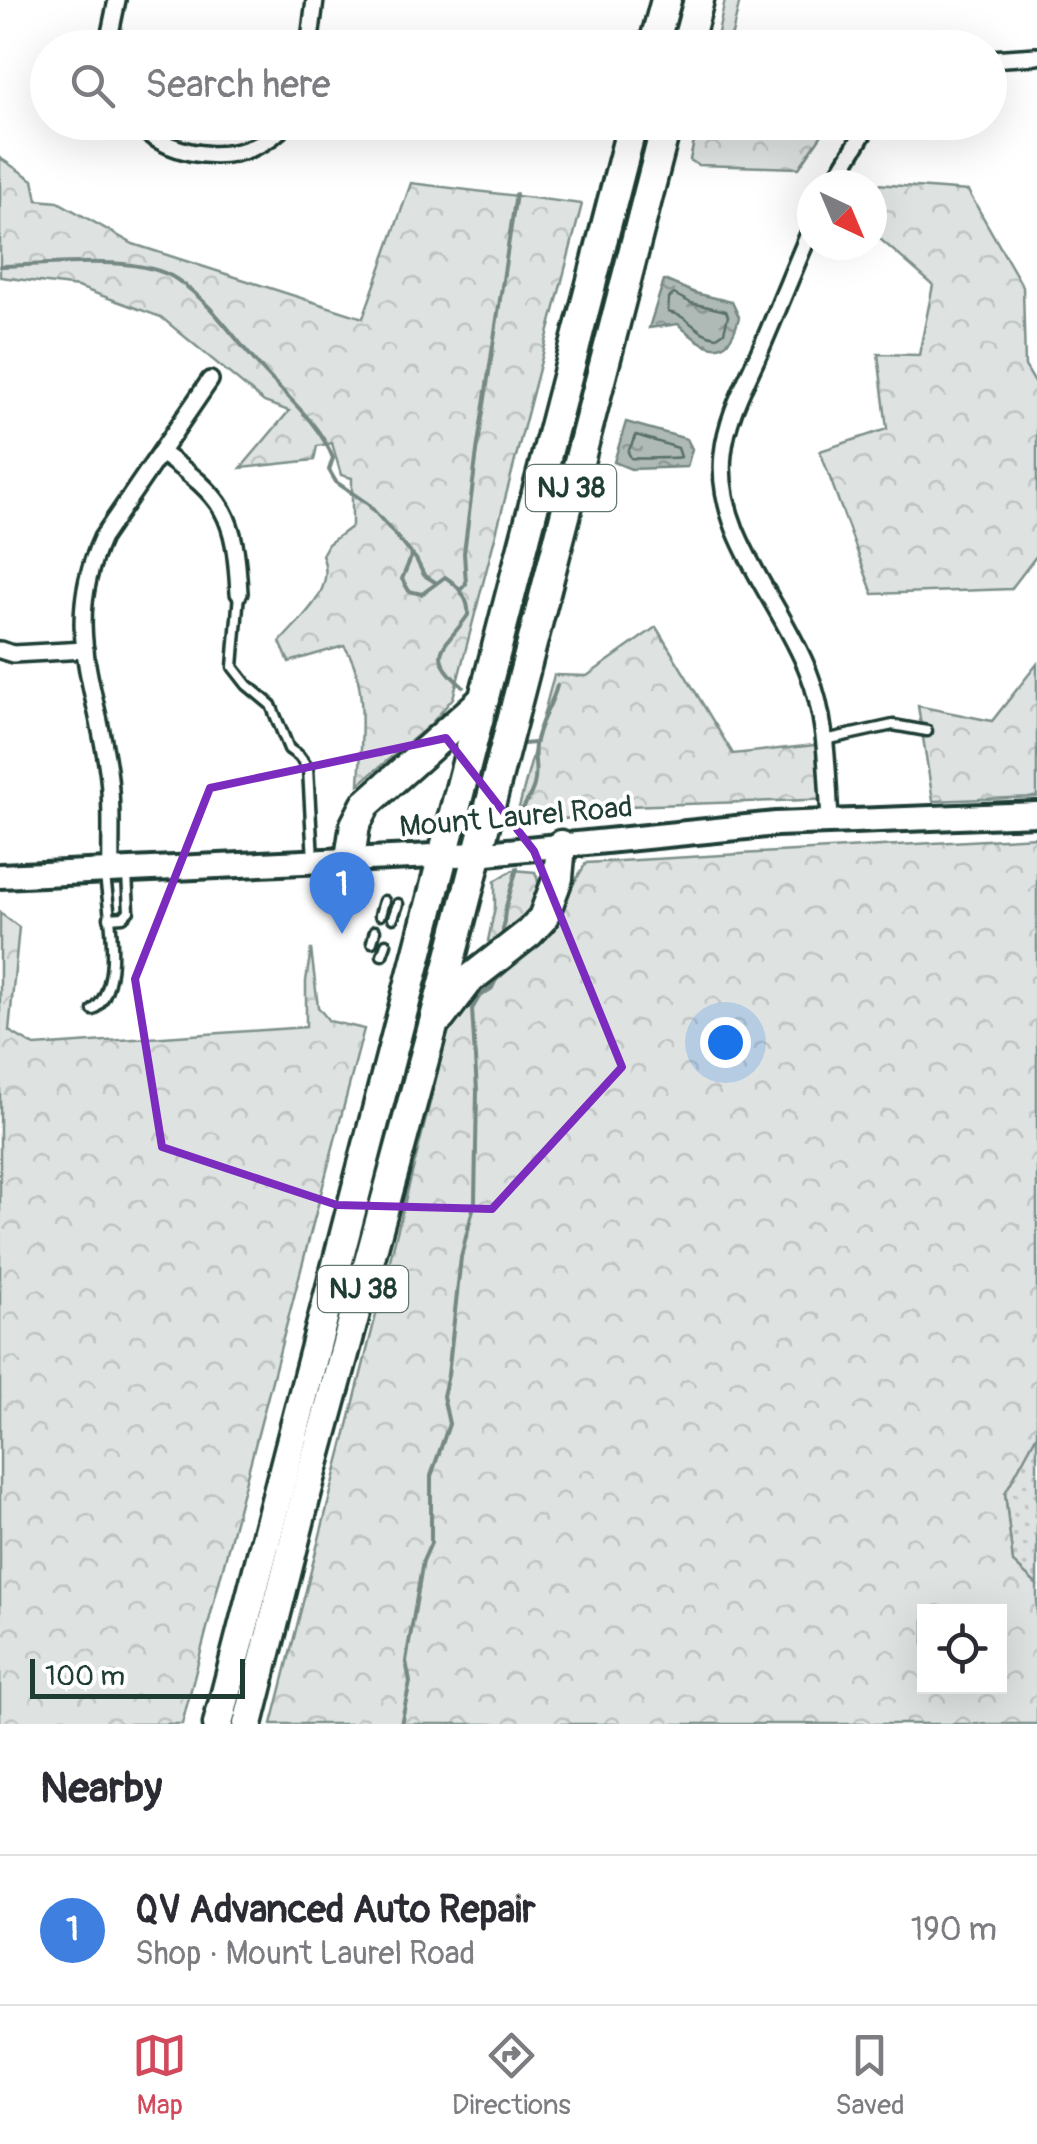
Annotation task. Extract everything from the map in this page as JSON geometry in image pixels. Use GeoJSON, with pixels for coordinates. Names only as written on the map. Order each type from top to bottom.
{"type":"FeatureCollection","features":[{"type":"Feature","properties":{"kind":"highway"},"geometry":{"type":"LineString","coordinates":[[658,30],[666,0]]}},
{"type":"Feature","properties":{"kind":"highway"},"geometry":{"type":"LineString","coordinates":[[691,30],[699,0]]}},
{"type":"Feature","properties":{"kind":"highway","name":"NJ 38"},"geometry":{"type":"LineString","coordinates":[[218,1724],[628,140]]}},
{"type":"Feature","properties":{"kind":"highway","name":"NJ 38"},"geometry":{"type":"LineString","coordinates":[[248,1724],[661,140]]}},
{"type":"Feature","properties":{"kind":"highway"},"geometry":{"type":"LineString","coordinates":[[350,858],[355,825],[366,804],[485,698]]}},
{"type":"Feature","properties":{"kind":"highway"},"geometry":{"type":"LineString","coordinates":[[432,1030],[470,978],[529,934],[543,918],[558,878],[561,846]]}},
{"type":"Feature","properties":{"kind":"main road","name":"Mount Laurel Road"},"geometry":{"type":"LineString","coordinates":[[0,876],[477,854],[741,826],[1037,814]]}},
{"type":"Feature","properties":{"kind":"street"},"geometry":{"type":"LineString","coordinates":[[110,30],[116,0]]}},
{"type":"Feature","properties":{"kind":"street"},"geometry":{"type":"LineString","coordinates":[[311,30],[314,0]]}},
{"type":"Feature","properties":{"kind":"street"},"geometry":{"type":"LineString","coordinates":[[1007,58],[1037,56]]}},
{"type":"Feature","properties":{"kind":"street"},"geometry":{"type":"LineString","coordinates":[[160,140],[185,152],[222,154],[256,147],[268,140]]}},
{"type":"Feature","properties":{"kind":"street"},"geometry":{"type":"LineString","coordinates":[[841,170],[859,140]]}},
{"type":"Feature","properties":{"kind":"street"},"geometry":{"type":"LineString","coordinates":[[798,260],[736,406],[723,454],[723,478],[734,525],[817,695],[825,740],[830,821]]}},
{"type":"Feature","properties":{"kind":"street"},"geometry":{"type":"LineString","coordinates":[[114,870],[109,774],[90,691],[83,596],[95,552],[210,380]]}},
{"type":"Feature","properties":{"kind":"street"},"geometry":{"type":"LineString","coordinates":[[161,453],[203,485],[224,509],[232,524],[238,593]]}},
{"type":"Feature","properties":{"kind":"street"},"geometry":{"type":"LineString","coordinates":[[0,650],[13,654],[85,650]]}},
{"type":"Feature","properties":{"kind":"lane"},"geometry":{"type":"LineString","coordinates":[[238,593],[233,667],[246,685],[271,705],[288,748],[308,768],[313,860]]}},
{"type":"Feature","properties":{"kind":"lane"},"geometry":{"type":"LineString","coordinates":[[825,740],[894,726],[927,730]]}},
{"type":"Feature","properties":{"kind":"lane"},"geometry":{"type":"LineString","coordinates":[[94,1010],[106,996],[113,964],[109,918],[114,870]]}},
{"type":"Feature","properties":{"kind":"lane"},"geometry":{"type":"LineString","coordinates":[[109,918],[122,917],[129,911],[114,870]]}},
{"type":"Feature","properties":{"kind":"lane"},"geometry":{"type":"LineString","coordinates":[[380,915],[384,901]]}},
{"type":"Feature","properties":{"kind":"lane"},"geometry":{"type":"LineString","coordinates":[[393,918],[398,904]]}},
{"type":"Feature","properties":{"kind":"lane"},"geometry":{"type":"LineString","coordinates":[[372,942],[375,931]]}},
{"type":"Feature","properties":{"kind":"lane"},"geometry":{"type":"LineString","coordinates":[[382,954],[386,944]]}},
{"type":"Feature","properties":{"kind":"highlighted area"},"geometry":{"type":"Polygon","coordinates":[[[446,738],[534,851],[622,1067],[492,1209],[337,1205],[162,1147],[135,979],[210,788],[446,738]]]}},
{"type":"Feature","properties":{"kind":"green space"},"geometry":{"type":"Polygon","coordinates":[[[725,0],[740,0],[733,30],[719,30],[725,0]]]}},
{"type":"Feature","properties":{"kind":"green space"},"geometry":{"type":"Polygon","coordinates":[[[694,140],[818,140],[799,168],[698,165],[690,160],[694,140]]]}},
{"type":"Feature","properties":{"kind":"green space"},"geometry":{"type":"Polygon","coordinates":[[[0,158],[33,180],[37,200],[58,202],[133,244],[363,318],[411,183],[582,204],[453,698],[430,725],[359,784],[362,712],[352,660],[344,646],[289,662],[280,642],[321,591],[325,580],[322,555],[328,544],[352,526],[352,478],[341,475],[332,443],[317,446],[314,460],[241,468],[289,411],[264,402],[161,317],[78,287],[0,277],[0,158]]]}},
{"type":"Feature","properties":{"kind":"green space"},"geometry":{"type":"Polygon","coordinates":[[[887,185],[968,191],[1023,287],[1025,366],[1037,386],[1037,555],[1011,589],[873,594],[820,451],[887,429],[878,354],[919,355],[933,285],[887,245],[887,185]]]}},
{"type":"Feature","properties":{"kind":"green space"},"geometry":{"type":"Polygon","coordinates":[[[656,627],[733,754],[834,743],[838,799],[595,807],[572,818],[520,824],[517,815],[554,675],[587,676],[656,627]]]}},
{"type":"Feature","properties":{"kind":"green space"},"geometry":{"type":"Polygon","coordinates":[[[1037,664],[1037,797],[933,801],[918,706],[992,721],[1037,664]]]}},
{"type":"Feature","properties":{"kind":"green space"},"geometry":{"type":"Polygon","coordinates":[[[1037,837],[1037,1434],[1005,1493],[1013,1563],[1037,1585],[1037,1724],[272,1724],[449,1028],[538,943],[586,863],[1037,837]]]}},
{"type":"Feature","properties":{"kind":"green space"},"geometry":{"type":"Polygon","coordinates":[[[513,870],[535,872],[538,895],[528,914],[493,943],[488,941],[495,907],[495,881],[513,870]]]}},
{"type":"Feature","properties":{"kind":"green space"},"geometry":{"type":"Polygon","coordinates":[[[0,913],[19,927],[9,1031],[35,1046],[306,1027],[311,949],[318,1007],[329,1021],[364,1029],[182,1724],[0,1724],[0,913]]]}},
{"type":"Feature","properties":{"kind":"green space"},"geometry":{"type":"Polygon","coordinates":[[[1037,1434],[1037,1585],[1013,1563],[1005,1493],[1037,1434]]]}},
{"type":"Feature","properties":{"kind":"water"},"geometry":{"type":"Polygon","coordinates":[[[664,280],[732,302],[739,317],[728,341],[722,346],[706,345],[678,324],[649,328],[664,280]]]}},
{"type":"Feature","properties":{"kind":"water"},"geometry":{"type":"Polygon","coordinates":[[[626,422],[687,439],[692,449],[687,467],[631,469],[614,462],[626,422]]]}},
{"type":"Feature","properties":{"kind":"waterway"},"geometry":{"type":"LineString","coordinates":[[460,590],[466,584],[464,553],[477,451],[516,194]]}},
{"type":"Feature","properties":{"kind":"waterway"},"geometry":{"type":"LineString","coordinates":[[0,266],[115,263],[159,271],[176,279],[211,309],[311,422],[333,458],[329,470],[336,482],[368,504],[416,559],[424,575],[435,582]]}},
{"type":"Feature","properties":{"kind":"waterway"},"geometry":{"type":"LineString","coordinates":[[412,555],[402,579],[409,591],[422,594],[445,577],[465,598],[468,615],[446,643],[441,658],[463,687]]}},
{"type":"Feature","properties":{"kind":"waterway"},"geometry":{"type":"LineString","coordinates":[[516,829],[534,785],[537,737],[557,686]]}},
{"type":"Feature","properties":{"kind":"waterway"},"geometry":{"type":"LineString","coordinates":[[523,744],[535,743]]}},
{"type":"Feature","properties":{"kind":"waterway"},"geometry":{"type":"LineString","coordinates":[[502,941],[505,910],[517,868]]}},
{"type":"Feature","properties":{"kind":"waterway"},"geometry":{"type":"LineString","coordinates":[[401,1724],[410,1682],[406,1661],[423,1561],[431,1543],[431,1476],[449,1424],[443,1396],[461,1257],[475,1201],[477,1091],[472,1009],[479,997],[492,988],[500,971]]}},
{"type":"Feature","properties":{"kind":"place","name":"QV Advanced Auto Repair"},"geometry":{"type":"Point","coordinates":[342,934]}}]}
